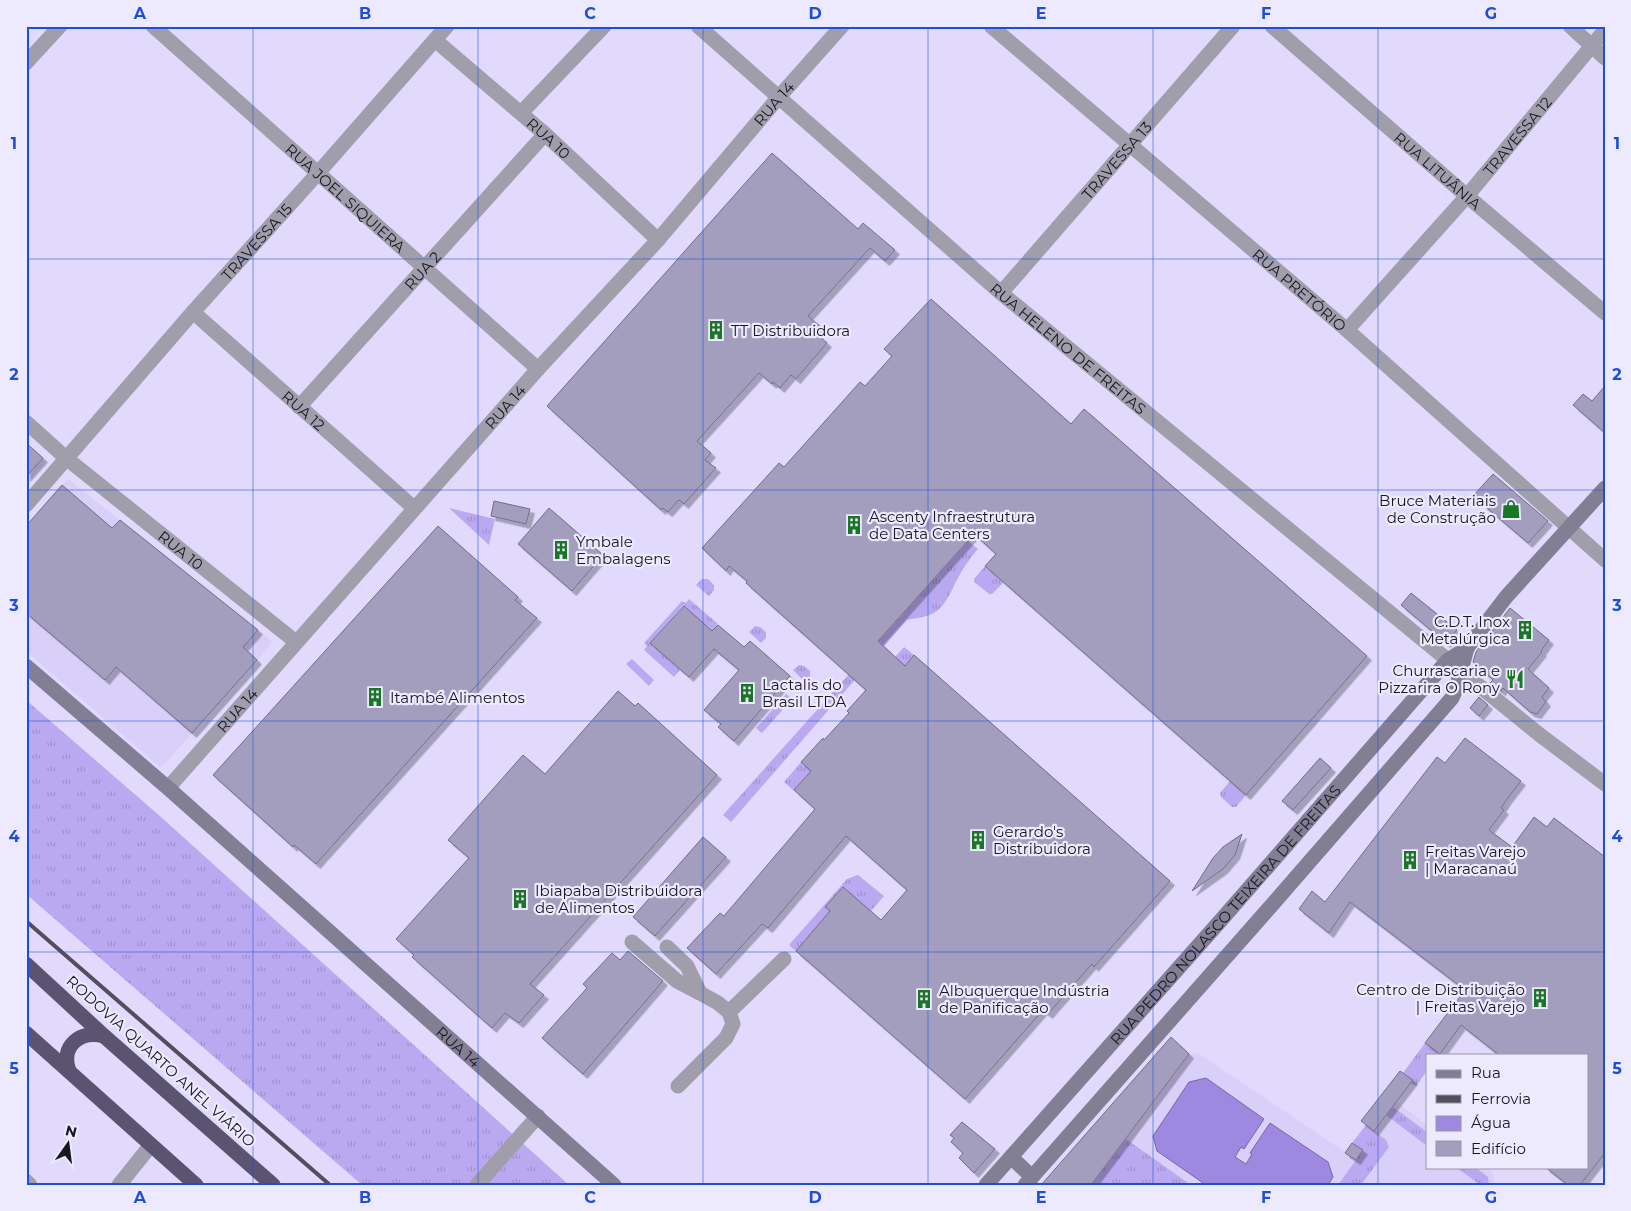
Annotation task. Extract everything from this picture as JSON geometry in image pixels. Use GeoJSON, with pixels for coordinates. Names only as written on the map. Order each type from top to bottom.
{"type":"FeatureCollection","features":[{"type":"Feature","properties":{"kind":"highway","name":"RODOVIA QUARTO ANEL VIÁRIO"},"geometry":{"type":"LineString","coordinates":[[26,964],[104,1036],[273,1185]]}},
{"type":"Feature","properties":{"kind":"highway"},"geometry":{"type":"LineString","coordinates":[[26,1033],[196,1185]]}},
{"type":"Feature","properties":{"kind":"highway"},"geometry":{"type":"LineString","coordinates":[[69,1071],[67,1065],[68,1052],[74,1042],[91,1034],[104,1036]]}},
{"type":"Feature","properties":{"kind":"main road","name":"RUA PEDRO NOLASCO TEIXEIRA DE FREITAS"},"geometry":{"type":"LineString","coordinates":[[986,1185],[1222,920],[1455,666],[1506,597],[1605,488]]}},
{"type":"Feature","properties":{"kind":"main road","name":"RUA 14"},"geometry":{"type":"LineString","coordinates":[[26,666],[168,788],[614,1185]]}},
{"type":"Feature","properties":{"kind":"main road","name":"RUA PEDRO NOLASCO TEIXEIRA DE FREITAS"},"geometry":{"type":"LineString","coordinates":[[1028,1181],[1452,698],[1455,666]]}},
{"type":"Feature","properties":{"kind":"main road"},"geometry":{"type":"LineString","coordinates":[[1011,1156],[1028,1181]]}},
{"type":"Feature","properties":{"kind":"street"},"geometry":{"type":"LineString","coordinates":[[26,63],[60,26]]}},
{"type":"Feature","properties":{"kind":"street","name":"RUA JOEL SIQUIERA"},"geometry":{"type":"LineString","coordinates":[[153,26],[538,369]]}},
{"type":"Feature","properties":{"kind":"street"},"geometry":{"type":"LineString","coordinates":[[521,113],[604,26]]}},
{"type":"Feature","properties":{"kind":"street","name":"RUA HELENO DE FREITAS"},"geometry":{"type":"LineString","coordinates":[[698,26],[1001,293],[1455,666],[1540,735],[1605,784]]}},
{"type":"Feature","properties":{"kind":"street","name":"RUA 14"},"geometry":{"type":"LineString","coordinates":[[168,788],[538,369],[658,240],[778,98],[842,26]]}},
{"type":"Feature","properties":{"kind":"street","name":"RUA PRETÓRIO"},"geometry":{"type":"LineString","coordinates":[[990,26],[1347,330],[1605,560]]}},
{"type":"Feature","properties":{"kind":"street","name":"TRAVESSA 13"},"geometry":{"type":"LineString","coordinates":[[1001,293],[1233,26]]}},
{"type":"Feature","properties":{"kind":"street","name":"RUA LITUÂNIA"},"geometry":{"type":"LineString","coordinates":[[1272,26],[1605,313]]}},
{"type":"Feature","properties":{"kind":"street"},"geometry":{"type":"LineString","coordinates":[[1570,26],[1605,58]]}},
{"type":"Feature","properties":{"kind":"street","name":"TRAVESSA 12"},"geometry":{"type":"LineString","coordinates":[[1347,330],[1467,196],[1605,30]]}},
{"type":"Feature","properties":{"kind":"street","name":"TRAVESSA 15"},"geometry":{"type":"LineString","coordinates":[[26,505],[193,312],[318,174],[439,31]]}},
{"type":"Feature","properties":{"kind":"street","name":"RUA 10"},"geometry":{"type":"LineString","coordinates":[[439,31],[521,113],[658,240]]}},
{"type":"Feature","properties":{"kind":"street","name":"RUA 2"},"geometry":{"type":"LineString","coordinates":[[299,407],[545,134]]}},
{"type":"Feature","properties":{"kind":"street","name":"RUA 12"},"geometry":{"type":"LineString","coordinates":[[193,312],[414,508]]}},
{"type":"Feature","properties":{"kind":"street","name":"RUA 10"},"geometry":{"type":"LineString","coordinates":[[26,422],[66,458],[296,642]]}},
{"type":"Feature","properties":{"kind":"street"},"geometry":{"type":"LineString","coordinates":[[632,942],[677,982],[700,992],[729,1012],[733,1024],[726,1038],[678,1086]]}},
{"type":"Feature","properties":{"kind":"street"},"geometry":{"type":"LineString","coordinates":[[667,946],[687,966],[700,992]]}},
{"type":"Feature","properties":{"kind":"street"},"geometry":{"type":"LineString","coordinates":[[729,1012],[784,959]]}},
{"type":"Feature","properties":{"kind":"street"},"geometry":{"type":"LineString","coordinates":[[477,1185],[538,1116]]}},
{"type":"Feature","properties":{"kind":"street"},"geometry":{"type":"LineString","coordinates":[[119,1185],[151,1145]]}},
{"type":"Feature","properties":{"kind":"street"},"geometry":{"type":"LineString","coordinates":[[26,1181],[30,1185]]}},
{"type":"Feature","properties":{"kind":"shaded area"},"geometry":{"type":"Polygon","coordinates":[[[26,443],[46,461],[26,484],[26,443]]]}},
{"type":"Feature","properties":{"kind":"shaded area"},"geometry":{"type":"Polygon","coordinates":[[[68,479],[273,642],[161,768],[26,651],[26,526],[68,479]]]}},
{"type":"Feature","properties":{"kind":"shaded area"},"geometry":{"type":"Polygon","coordinates":[[[1198,1053],[1345,1152],[1366,1125],[1375,1131],[1397,1102],[1426,1124],[1426,1168],[1486,1168],[1493,1173],[1495,1185],[1191,1185],[1126,1139],[1189,1054],[1198,1053]]]}},
{"type":"Feature","properties":{"kind":"green space"},"geometry":{"type":"Polygon","coordinates":[[[449,508],[495,519],[489,545],[449,508]]]}},
{"type":"Feature","properties":{"kind":"green space"},"geometry":{"type":"Polygon","coordinates":[[[968,541],[978,549],[969,559],[941,608],[930,615],[907,620],[731,822],[723,815],[968,541]]]}},
{"type":"Feature","properties":{"kind":"green space"},"geometry":{"type":"Polygon","coordinates":[[[985,566],[1003,583],[992,594],[989,594],[974,582],[974,579],[985,566]]]}},
{"type":"Feature","properties":{"kind":"green space"},"geometry":{"type":"Polygon","coordinates":[[[702,579],[708,579],[714,585],[714,590],[709,596],[696,585],[702,579]]]}},
{"type":"Feature","properties":{"kind":"green space"},"geometry":{"type":"Polygon","coordinates":[[[689,599],[718,624],[712,631],[683,606],[650,643],[680,670],[674,677],[644,650],[647,646],[644,643],[682,601],[686,603],[689,599]]]}},
{"type":"Feature","properties":{"kind":"green space"},"geometry":{"type":"Polygon","coordinates":[[[755,626],[760,627],[766,632],[766,638],[761,643],[749,632],[755,626]]]}},
{"type":"Feature","properties":{"kind":"green space"},"geometry":{"type":"Polygon","coordinates":[[[904,647],[914,655],[905,666],[895,657],[904,647]]]}},
{"type":"Feature","properties":{"kind":"green space"},"geometry":{"type":"Polygon","coordinates":[[[632,659],[654,680],[649,686],[626,664],[632,659]]]}},
{"type":"Feature","properties":{"kind":"green space"},"geometry":{"type":"Polygon","coordinates":[[[799,665],[804,666],[810,671],[810,677],[805,682],[793,670],[799,665]]]}},
{"type":"Feature","properties":{"kind":"green space"},"geometry":{"type":"Polygon","coordinates":[[[786,694],[792,699],[762,733],[756,728],[786,694]]]}},
{"type":"Feature","properties":{"kind":"green space"},"geometry":{"type":"Polygon","coordinates":[[[26,700],[161,817],[569,1185],[362,1185],[26,894],[26,700]]]}},
{"type":"Feature","properties":{"kind":"green space"},"geometry":{"type":"Polygon","coordinates":[[[801,762],[811,771],[794,791],[784,782],[801,762]]]}},
{"type":"Feature","properties":{"kind":"green space"},"geometry":{"type":"Polygon","coordinates":[[[1230,781],[1246,795],[1236,807],[1232,807],[1221,797],[1220,793],[1230,781]]]}},
{"type":"Feature","properties":{"kind":"green space"},"geometry":{"type":"Polygon","coordinates":[[[858,875],[884,896],[871,911],[843,887],[826,907],[856,934],[817,927],[796,951],[789,945],[847,879],[858,875]]]}},
{"type":"Feature","properties":{"kind":"green space"},"geometry":{"type":"Polygon","coordinates":[[[1425,1043],[1440,1054],[1426,1054],[1426,1072],[1416,1086],[1411,1083],[1413,1080],[1403,1073],[1425,1043]]]}},
{"type":"Feature","properties":{"kind":"green space"},"geometry":{"type":"Polygon","coordinates":[[[1393,1107],[1426,1131],[1426,1145],[1386,1115],[1393,1107]]]}},
{"type":"Feature","properties":{"kind":"green space"},"geometry":{"type":"Polygon","coordinates":[[[1366,1125],[1386,1140],[1389,1147],[1361,1185],[1338,1185],[1363,1150],[1352,1143],[1366,1125]]]}},
{"type":"Feature","properties":{"kind":"green space"},"geometry":{"type":"Polygon","coordinates":[[[1126,1139],[1191,1185],[1091,1185],[1126,1139]]]}},
{"type":"Feature","properties":{"kind":"green space"},"geometry":{"type":"Polygon","coordinates":[[[1457,1168],[1476,1168],[1488,1177],[1489,1185],[1480,1185],[1457,1168]]]}},
{"type":"Feature","properties":{"kind":"water"},"geometry":{"type":"Polygon","coordinates":[[[1206,1078],[1264,1119],[1244,1149],[1241,1147],[1235,1157],[1246,1164],[1252,1154],[1250,1153],[1270,1123],[1328,1162],[1333,1177],[1328,1185],[1206,1185],[1157,1151],[1153,1136],[1189,1082],[1206,1078]]]}},
{"type":"Feature","properties":{"kind":"building","name":"TT Distribuidora"},"geometry":{"type":"Polygon","coordinates":[[[772,153],[858,229],[863,223],[895,250],[885,261],[870,248],[808,316],[821,327],[816,333],[827,343],[796,379],[791,375],[780,388],[759,373],[697,441],[711,453],[705,460],[716,468],[684,504],[679,500],[668,512],[662,508],[661,510],[547,406],[772,153]]]}},
{"type":"Feature","properties":{"kind":"building"},"geometry":{"type":"Polygon","coordinates":[[[931,299],[1071,424],[1084,409],[1367,656],[1246,795],[985,566],[996,554],[974,534],[878,641],[905,666],[914,655],[1170,881],[1094,967],[1092,964],[1048,1014],[1043,1010],[965,1099],[796,951],[830,911],[825,907],[843,887],[881,920],[907,890],[846,836],[768,928],[762,924],[716,974],[687,948],[720,913],[724,916],[815,809],[794,790],[811,771],[801,762],[849,713],[847,711],[866,690],[746,583],[747,581],[729,566],[726,571],[702,548],[779,463],[784,467],[860,382],[865,386],[892,356],[884,349],[931,299]]]}},
{"type":"Feature","properties":{"kind":"building"},"geometry":{"type":"Polygon","coordinates":[[[1605,386],[1605,433],[1573,405],[1583,394],[1592,401],[1605,386]]]}},
{"type":"Feature","properties":{"kind":"building"},"geometry":{"type":"Polygon","coordinates":[[[26,443],[43,458],[26,477],[26,443]]]}},
{"type":"Feature","properties":{"kind":"building","name":"Bruce Materiais de Construção"},"geometry":{"type":"Polygon","coordinates":[[[1493,474],[1548,521],[1528,543],[1473,496],[1493,474]]]}},
{"type":"Feature","properties":{"kind":"building"},"geometry":{"type":"Polygon","coordinates":[[[62,485],[112,528],[120,520],[258,630],[243,647],[257,660],[192,733],[116,667],[105,680],[26,613],[26,526],[62,485]]]}},
{"type":"Feature","properties":{"kind":"building"},"geometry":{"type":"Polygon","coordinates":[[[494,501],[530,509],[526,524],[491,516],[494,501]]]}},
{"type":"Feature","properties":{"kind":"building","name":"Ymbale Embalagens"},"geometry":{"type":"Polygon","coordinates":[[[549,508],[603,555],[572,591],[518,544],[549,508]]]}},
{"type":"Feature","properties":{"kind":"building","name":"Itambé Alimentos"},"geometry":{"type":"Polygon","coordinates":[[[438,526],[518,597],[515,600],[537,618],[316,864],[294,845],[293,847],[213,775],[438,526]]]}},
{"type":"Feature","properties":{"kind":"building"},"geometry":{"type":"Polygon","coordinates":[[[1411,593],[1457,630],[1446,643],[1401,605],[1411,593]]]}},
{"type":"Feature","properties":{"kind":"building"},"geometry":{"type":"Polygon","coordinates":[[[684,606],[712,631],[718,625],[744,647],[750,641],[790,676],[734,741],[718,727],[721,724],[704,710],[739,670],[714,649],[689,677],[650,643],[684,606]]]}},
{"type":"Feature","properties":{"kind":"building"},"geometry":{"type":"Polygon","coordinates":[[[1510,608],[1549,640],[1528,669],[1549,688],[1542,697],[1546,702],[1537,714],[1530,712],[1503,688],[1501,691],[1490,683],[1493,680],[1473,662],[1476,652],[1510,608]]]}},
{"type":"Feature","properties":{"kind":"building","name":"Ibiapaba Distribuidora de Alimentos"},"geometry":{"type":"Polygon","coordinates":[[[618,691],[635,706],[638,703],[717,775],[530,984],[544,995],[519,1023],[505,1013],[492,1028],[412,957],[414,955],[396,939],[469,858],[448,840],[523,755],[545,774],[618,691]]]}},
{"type":"Feature","properties":{"kind":"building"},"geometry":{"type":"Polygon","coordinates":[[[1479,697],[1488,705],[1479,716],[1470,708],[1479,697]]]}},
{"type":"Feature","properties":{"kind":"building"},"geometry":{"type":"Polygon","coordinates":[[[1465,738],[1521,781],[1501,808],[1504,810],[1489,830],[1512,847],[1534,817],[1547,827],[1554,818],[1605,857],[1605,1153],[1580,1185],[1568,1185],[1546,1168],[1588,1168],[1588,1054],[1498,1054],[1461,1025],[1440,1054],[1425,1043],[1465,990],[1350,902],[1329,933],[1299,909],[1312,891],[1325,902],[1437,757],[1445,763],[1465,738]]]}},
{"type":"Feature","properties":{"kind":"building"},"geometry":{"type":"Polygon","coordinates":[[[1320,758],[1331,768],[1293,810],[1282,801],[1320,758]]]}},
{"type":"Feature","properties":{"kind":"building"},"geometry":{"type":"Polygon","coordinates":[[[1242,834],[1235,855],[1223,869],[1192,891],[1213,858],[1223,847],[1242,834]]]}},
{"type":"Feature","properties":{"kind":"building"},"geometry":{"type":"Polygon","coordinates":[[[703,837],[726,857],[655,936],[633,917],[703,837]]]}},
{"type":"Feature","properties":{"kind":"building"},"geometry":{"type":"Polygon","coordinates":[[[628,951],[663,981],[583,1074],[542,1038],[587,988],[583,984],[612,953],[620,960],[628,951]]]}},
{"type":"Feature","properties":{"kind":"building"},"geometry":{"type":"Polygon","coordinates":[[[1171,1037],[1189,1054],[1091,1185],[1041,1185],[1171,1037]]]}},
{"type":"Feature","properties":{"kind":"building"},"geometry":{"type":"Polygon","coordinates":[[[1400,1071],[1413,1080],[1374,1131],[1361,1121],[1400,1071]]]}},
{"type":"Feature","properties":{"kind":"building"},"geometry":{"type":"Polygon","coordinates":[[[962,1122],[995,1149],[974,1173],[959,1158],[963,1153],[951,1142],[954,1138],[950,1135],[962,1122]]]}},
{"type":"Feature","properties":{"kind":"building"},"geometry":{"type":"Polygon","coordinates":[[[1352,1143],[1363,1150],[1356,1160],[1345,1153],[1352,1143]]]}},
{"type":"Feature","properties":{"kind":"railway"},"geometry":{"type":"LineString","coordinates":[[26,921],[330,1185]]}},
{"type":"Feature","properties":{"kind":"place","name":"TT Distribuidora"},"geometry":{"type":"Point","coordinates":[716,330]}},
{"type":"Feature","properties":{"kind":"place","name":"Bruce Materiais de Construção"},"geometry":{"type":"Point","coordinates":[1511,509]}},
{"type":"Feature","properties":{"kind":"place","name":"Ascenty Infraestrutura de Data Centers"},"geometry":{"type":"Point","coordinates":[854,525]}},
{"type":"Feature","properties":{"kind":"place","name":"Ymbale Embalagens"},"geometry":{"type":"Point","coordinates":[561,550]}},
{"type":"Feature","properties":{"kind":"place","name":"C.D.T. Inox Metalúrgica"},"geometry":{"type":"Point","coordinates":[1525,630]}},
{"type":"Feature","properties":{"kind":"place","name":"Churrascaria e Pizzarira O Rony"},"geometry":{"type":"Point","coordinates":[1515,679]}},
{"type":"Feature","properties":{"kind":"place","name":"Lactalis do Brasil LTDA"},"geometry":{"type":"Point","coordinates":[747,693]}},
{"type":"Feature","properties":{"kind":"place","name":"Itambé Alimentos"},"geometry":{"type":"Point","coordinates":[375,697]}},
{"type":"Feature","properties":{"kind":"place","name":"Gerardo's Distribuidora"},"geometry":{"type":"Point","coordinates":[978,840]}},
{"type":"Feature","properties":{"kind":"place","name":"Freitas Varejo | Maracanaú"},"geometry":{"type":"Point","coordinates":[1410,860]}},
{"type":"Feature","properties":{"kind":"place","name":"Ibiapaba Distribuidora de Alimentos"},"geometry":{"type":"Point","coordinates":[520,899]}},
{"type":"Feature","properties":{"kind":"place","name":"Centro de Distribuição | Freitas Varejo"},"geometry":{"type":"Point","coordinates":[1540,998]}},
{"type":"Feature","properties":{"kind":"place","name":"Albuquerque Indústria de Panificação"},"geometry":{"type":"Point","coordinates":[924,999]}}]}
